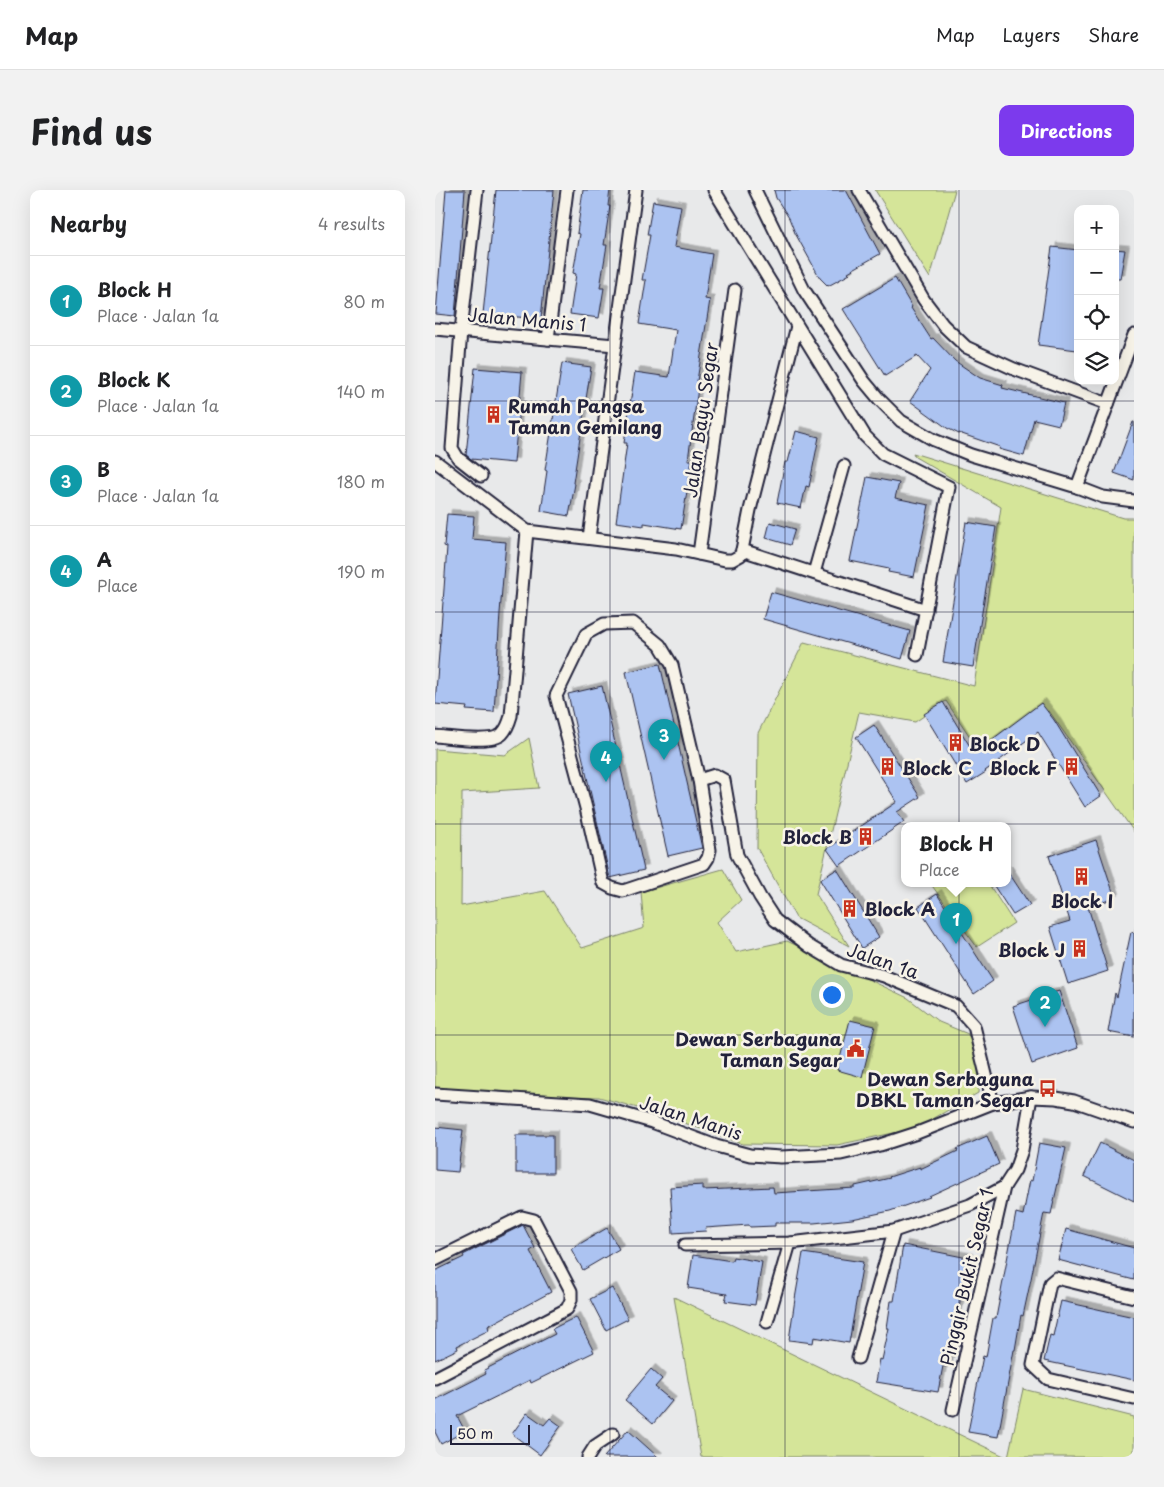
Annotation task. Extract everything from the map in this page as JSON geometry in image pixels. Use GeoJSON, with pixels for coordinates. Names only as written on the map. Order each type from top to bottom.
{"type":"FeatureCollection","features":[{"type":"Feature","properties":{"kind":"street"},"geometry":{"type":"LineString","coordinates":[[477,190],[461,331],[453,448],[458,458],[481,476]]}},
{"type":"Feature","properties":{"kind":"street"},"geometry":{"type":"LineString","coordinates":[[548,339],[567,190]]}},
{"type":"Feature","properties":{"kind":"street"},"geometry":{"type":"LineString","coordinates":[[589,538],[637,190]]}},
{"type":"Feature","properties":{"kind":"street"},"geometry":{"type":"LineString","coordinates":[[714,190],[865,436],[883,454],[949,487],[917,655]]}},
{"type":"Feature","properties":{"kind":"street"},"geometry":{"type":"LineString","coordinates":[[755,190],[804,290],[864,381],[901,421],[934,440],[971,455],[1077,487],[1103,497],[1134,501]]}},
{"type":"Feature","properties":{"kind":"street"},"geometry":{"type":"LineString","coordinates":[[859,190],[924,300],[943,325],[966,348],[1014,369],[1108,404]]}},
{"type":"Feature","properties":{"kind":"street","name":"Jalan Bayu Segar"},"geometry":{"type":"LineString","coordinates":[[699,554],[735,290]]}},
{"type":"Feature","properties":{"kind":"street"},"geometry":{"type":"LineString","coordinates":[[435,461],[527,531],[589,538],[732,560],[742,552],[750,510],[797,326]]}},
{"type":"Feature","properties":{"kind":"street","name":"Jalan Manis 1"},"geometry":{"type":"LineString","coordinates":[[435,329],[615,345]]}},
{"type":"Feature","properties":{"kind":"street"},"geometry":{"type":"LineString","coordinates":[[1077,487],[1134,335]]}},
{"type":"Feature","properties":{"kind":"street"},"geometry":{"type":"LineString","coordinates":[[814,574],[844,466]]}},
{"type":"Feature","properties":{"kind":"street"},"geometry":{"type":"LineString","coordinates":[[435,736],[491,739],[501,736],[509,725],[527,531]]}},
{"type":"Feature","properties":{"kind":"street"},"geometry":{"type":"LineString","coordinates":[[742,552],[926,610]]}},
{"type":"Feature","properties":{"kind":"street"},"geometry":{"type":"LineString","coordinates":[[633,623],[660,645],[672,665],[699,780],[710,850],[704,864],[623,891],[603,883],[586,808],[556,696],[586,634],[604,624],[633,623]]}},
{"type":"Feature","properties":{"kind":"street","name":"Jalan 1a"},"geometry":{"type":"LineString","coordinates":[[699,780],[715,775],[725,780],[737,855],[775,920],[809,946],[841,965],[884,976],[956,1006],[973,1026],[993,1103]]}},
{"type":"Feature","properties":{"kind":"street","name":"Jalan Manis"},"geometry":{"type":"LineString","coordinates":[[435,1094],[591,1104],[652,1122],[716,1146],[750,1155],[781,1157],[841,1154],[879,1145],[917,1133],[993,1103],[1031,1097],[1049,1097],[1074,1101],[1134,1122]]}},
{"type":"Feature","properties":{"kind":"street","name":"Pinggir Bukit Segar 1"},"geometry":{"type":"LineString","coordinates":[[953,1410],[1004,1187],[1015,1170],[1022,1150],[1031,1097]]}},
{"type":"Feature","properties":{"kind":"street"},"geometry":{"type":"LineString","coordinates":[[685,1245],[790,1243],[894,1231],[969,1205],[1004,1187]]}},
{"type":"Feature","properties":{"kind":"street"},"geometry":{"type":"LineString","coordinates":[[435,1260],[522,1217],[529,1218],[534,1220],[571,1291],[571,1300],[567,1309],[435,1378]]}},
{"type":"Feature","properties":{"kind":"street"},"geometry":{"type":"LineString","coordinates":[[858,1358],[894,1231]]}},
{"type":"Feature","properties":{"kind":"street"},"geometry":{"type":"LineString","coordinates":[[767,1322],[790,1243]]}},
{"type":"Feature","properties":{"kind":"street"},"geometry":{"type":"LineString","coordinates":[[1134,1297],[1056,1278],[1050,1283],[1033,1365],[1048,1379],[1134,1399]]}},
{"type":"Feature","properties":{"kind":"street"},"geometry":{"type":"LineString","coordinates":[[588,1457],[595,1446],[613,1434]]}},
{"type":"Feature","properties":{"kind":"green space"},"geometry":{"type":"Polygon","coordinates":[[[875,190],[955,190],[930,278],[875,190]]]}},
{"type":"Feature","properties":{"kind":"green space"},"geometry":{"type":"Polygon","coordinates":[[[913,453],[1123,518],[1134,518],[1134,832],[1049,711],[981,753],[946,701],[915,722],[859,712],[816,894],[849,946],[796,918],[757,848],[758,733],[804,642],[974,686],[1001,507],[915,457],[913,453]]]}},
{"type":"Feature","properties":{"kind":"green space"},"geometry":{"type":"Polygon","coordinates":[[[529,738],[539,788],[462,793],[461,906],[545,891],[582,948],[644,928],[641,892],[723,869],[741,900],[717,922],[736,952],[787,941],[908,998],[939,1022],[968,1034],[977,1063],[978,1093],[917,1128],[837,1145],[743,1144],[662,1115],[599,1097],[440,1093],[435,1091],[435,749],[505,755],[529,738]]]}},
{"type":"Feature","properties":{"kind":"green space"},"geometry":{"type":"Polygon","coordinates":[[[933,887],[991,887],[1014,923],[977,947],[933,887]]]}},
{"type":"Feature","properties":{"kind":"green space"},"geometry":{"type":"Polygon","coordinates":[[[674,1297],[1006,1457],[701,1457],[674,1297]]]}},
{"type":"Feature","properties":{"kind":"green space"},"geometry":{"type":"Polygon","coordinates":[[[1023,1389],[1134,1417],[1134,1457],[1008,1457],[1023,1389]]]}},
{"type":"Feature","properties":{"kind":"building"},"geometry":{"type":"Polygon","coordinates":[[[446,190],[465,190],[455,316],[436,314],[446,190]]]}},
{"type":"Feature","properties":{"kind":"building"},"geometry":{"type":"Polygon","coordinates":[[[496,190],[554,190],[541,319],[483,314],[496,190]]]}},
{"type":"Feature","properties":{"kind":"building"},"geometry":{"type":"Polygon","coordinates":[[[583,190],[610,190],[608,206],[610,206],[604,245],[607,245],[600,288],[604,288],[599,318],[570,314],[576,274],[573,273],[580,234],[577,233],[583,190]]]}},
{"type":"Feature","properties":{"kind":"building"},"geometry":{"type":"Polygon","coordinates":[[[774,190],[846,190],[880,254],[828,286],[820,278],[795,233],[789,218],[776,198],[774,190]]]}},
{"type":"Feature","properties":{"kind":"building"},"geometry":{"type":"Polygon","coordinates":[[[653,201],[681,206],[674,247],[712,254],[705,299],[710,300],[697,381],[699,381],[688,460],[692,460],[681,529],[644,523],[644,526],[616,522],[627,443],[624,443],[635,372],[669,377],[676,330],[639,324],[646,280],[642,280],[650,235],[647,235],[653,201]]]}},
{"type":"Feature","properties":{"kind":"building"},"geometry":{"type":"Polygon","coordinates":[[[1052,247],[1074,250],[1074,350],[1038,345],[1052,247]]]}},
{"type":"Feature","properties":{"kind":"building"},"geometry":{"type":"Polygon","coordinates":[[[1119,249],[1125,250],[1119,279],[1119,249]]]}},
{"type":"Feature","properties":{"kind":"building"},"geometry":{"type":"Polygon","coordinates":[[[895,278],[931,339],[933,338],[955,361],[980,378],[1003,385],[1002,388],[1064,403],[1059,425],[1034,419],[1024,456],[959,434],[947,428],[910,401],[930,370],[917,356],[885,376],[843,309],[895,278]]]}},
{"type":"Feature","properties":{"kind":"building"},"geometry":{"type":"Polygon","coordinates":[[[562,363],[591,367],[569,516],[541,511],[547,471],[545,470],[562,363]]]}},
{"type":"Feature","properties":{"kind":"building","name":"Rumah Pangsa Taman Gemilang"},"geometry":{"type":"Polygon","coordinates":[[[475,368],[522,372],[514,463],[471,459],[466,455],[475,368]]]}},
{"type":"Feature","properties":{"kind":"building"},"geometry":{"type":"Polygon","coordinates":[[[1134,422],[1134,480],[1114,473],[1134,422]]]}},
{"type":"Feature","properties":{"kind":"building"},"geometry":{"type":"Polygon","coordinates":[[[796,431],[819,437],[809,487],[806,486],[801,508],[777,503],[785,462],[788,462],[796,431]]]}},
{"type":"Feature","properties":{"kind":"building"},"geometry":{"type":"Polygon","coordinates":[[[867,477],[899,483],[895,498],[929,505],[914,577],[888,572],[889,569],[850,561],[867,477]]]}},
{"type":"Feature","properties":{"kind":"building"},"geometry":{"type":"Polygon","coordinates":[[[447,514],[474,516],[472,539],[506,542],[494,712],[466,710],[467,707],[435,704],[447,547],[444,546],[447,514]]]}},
{"type":"Feature","properties":{"kind":"building"},"geometry":{"type":"Polygon","coordinates":[[[770,522],[795,529],[790,545],[766,538],[770,522]]]}},
{"type":"Feature","properties":{"kind":"building"},"geometry":{"type":"Polygon","coordinates":[[[966,522],[996,527],[973,667],[943,662],[966,522]]]}},
{"type":"Feature","properties":{"kind":"building"},"geometry":{"type":"Polygon","coordinates":[[[771,592],[910,631],[902,659],[763,619],[771,592]]]}},
{"type":"Feature","properties":{"kind":"building"},"geometry":{"type":"Polygon","coordinates":[[[660,664],[702,848],[668,856],[626,672],[660,664]]]}},
{"type":"Feature","properties":{"kind":"building"},"geometry":{"type":"Polygon","coordinates":[[[602,686],[644,870],[610,878],[568,694],[602,686]]]}},
{"type":"Feature","properties":{"kind":"building"},"geometry":{"type":"Polygon","coordinates":[[[943,702],[974,753],[1041,703],[1054,720],[1101,796],[1085,807],[1038,732],[986,772],[967,784],[924,714],[943,702]]]}},
{"type":"Feature","properties":{"kind":"building"},"geometry":{"type":"Polygon","coordinates":[[[874,725],[920,797],[897,812],[904,822],[901,822],[901,824],[839,866],[827,849],[897,802],[856,737],[874,725]]]}},
{"type":"Feature","properties":{"kind":"building"},"geometry":{"type":"Polygon","coordinates":[[[1096,840],[1115,898],[1088,907],[1108,971],[1068,984],[1050,927],[1070,921],[1049,856],[1096,840]]]}},
{"type":"Feature","properties":{"kind":"building","name":"Block A"},"geometry":{"type":"Polygon","coordinates":[[[837,869],[879,937],[862,948],[820,880],[837,869]]]}},
{"type":"Feature","properties":{"kind":"building"},"geometry":{"type":"Polygon","coordinates":[[[1011,876],[1030,905],[1013,915],[995,887],[1011,887],[1011,876]]]}},
{"type":"Feature","properties":{"kind":"building"},"geometry":{"type":"Polygon","coordinates":[[[937,894],[993,981],[974,994],[918,907],[937,894]]]}},
{"type":"Feature","properties":{"kind":"building"},"geometry":{"type":"Polygon","coordinates":[[[1131,932],[1134,933],[1134,1037],[1108,1032],[1115,993],[1117,997],[1131,932]]]}},
{"type":"Feature","properties":{"kind":"building"},"geometry":{"type":"Polygon","coordinates":[[[1059,991],[1078,1048],[1032,1064],[1013,1006],[1059,991]]]}},
{"type":"Feature","properties":{"kind":"building","name":"Dewan Serbaguna Taman Segar"},"geometry":{"type":"Polygon","coordinates":[[[850,1020],[875,1026],[862,1077],[837,1070],[850,1020]]]}},
{"type":"Feature","properties":{"kind":"building"},"geometry":{"type":"Polygon","coordinates":[[[435,1127],[463,1130],[458,1172],[435,1170],[435,1127]]]}},
{"type":"Feature","properties":{"kind":"building"},"geometry":{"type":"Polygon","coordinates":[[[516,1135],[553,1135],[553,1173],[516,1173],[516,1135]]]}},
{"type":"Feature","properties":{"kind":"building"},"geometry":{"type":"Polygon","coordinates":[[[987,1136],[999,1164],[930,1197],[890,1211],[852,1219],[814,1223],[775,1223],[775,1226],[750,1227],[749,1225],[705,1228],[706,1231],[673,1233],[670,1187],[703,1185],[703,1190],[773,1187],[774,1193],[855,1188],[855,1186],[890,1178],[920,1167],[920,1169],[958,1151],[957,1149],[987,1136]]]}},
{"type":"Feature","properties":{"kind":"building"},"geometry":{"type":"Polygon","coordinates":[[[1039,1143],[1066,1148],[1051,1214],[1044,1213],[1023,1316],[1021,1315],[998,1437],[968,1432],[983,1356],[986,1357],[993,1318],[996,1318],[1016,1213],[1023,1215],[1039,1143]]]}},
{"type":"Feature","properties":{"kind":"building"},"geometry":{"type":"Polygon","coordinates":[[[1100,1143],[1134,1160],[1134,1201],[1084,1176],[1100,1143]]]}},
{"type":"Feature","properties":{"kind":"building"},"geometry":{"type":"Polygon","coordinates":[[[523,1225],[535,1248],[530,1251],[551,1292],[488,1326],[489,1330],[457,1346],[458,1349],[435,1360],[435,1271],[523,1225]]]}},
{"type":"Feature","properties":{"kind":"building"},"geometry":{"type":"Polygon","coordinates":[[[607,1228],[619,1249],[583,1270],[571,1249],[607,1228]]]}},
{"type":"Feature","properties":{"kind":"building"},"geometry":{"type":"Polygon","coordinates":[[[1066,1229],[1134,1248],[1134,1280],[1058,1260],[1066,1229]]]}},
{"type":"Feature","properties":{"kind":"building"},"geometry":{"type":"Polygon","coordinates":[[[903,1245],[968,1258],[948,1367],[943,1366],[938,1392],[876,1382],[889,1328],[887,1328],[891,1301],[894,1301],[903,1245]]]}},
{"type":"Feature","properties":{"kind":"building"},"geometry":{"type":"Polygon","coordinates":[[[803,1253],[863,1262],[849,1343],[814,1337],[813,1343],[789,1340],[803,1253]]]}},
{"type":"Feature","properties":{"kind":"building"},"geometry":{"type":"Polygon","coordinates":[[[693,1255],[732,1261],[733,1257],[762,1262],[755,1305],[725,1301],[727,1294],[688,1288],[693,1255]]]}},
{"type":"Feature","properties":{"kind":"building"},"geometry":{"type":"Polygon","coordinates":[[[612,1288],[628,1319],[606,1330],[590,1299],[612,1288]]]}},
{"type":"Feature","properties":{"kind":"building"},"geometry":{"type":"Polygon","coordinates":[[[1061,1301],[1134,1317],[1134,1380],[1044,1361],[1050,1335],[1053,1336],[1061,1301]]]}},
{"type":"Feature","properties":{"kind":"building"},"geometry":{"type":"Polygon","coordinates":[[[576,1317],[594,1352],[531,1383],[530,1380],[457,1416],[465,1431],[441,1444],[435,1432],[435,1400],[486,1374],[484,1370],[555,1334],[552,1329],[576,1317]]]}},
{"type":"Feature","properties":{"kind":"building"},"geometry":{"type":"Polygon","coordinates":[[[651,1369],[662,1379],[655,1387],[672,1401],[653,1424],[625,1400],[651,1369]]]}},
{"type":"Feature","properties":{"kind":"building"},"geometry":{"type":"Polygon","coordinates":[[[527,1413],[544,1425],[550,1418],[561,1426],[540,1455],[512,1434],[527,1413]]]}},
{"type":"Feature","properties":{"kind":"building"},"geometry":{"type":"Polygon","coordinates":[[[628,1430],[658,1457],[604,1457],[628,1430]]]}},
{"type":"Feature","properties":{"kind":"place","name":"Rumah Pangsa Taman Gemilang"},"geometry":{"type":"Point","coordinates":[494,415]}},
{"type":"Feature","properties":{"kind":"place","name":"Block D"},"geometry":{"type":"Point","coordinates":[955,743]}},
{"type":"Feature","properties":{"kind":"place","name":"B"},"geometry":{"type":"Point","coordinates":[664,760]}},
{"type":"Feature","properties":{"kind":"place","name":"Block C"},"geometry":{"type":"Point","coordinates":[888,767]}},
{"type":"Feature","properties":{"kind":"place","name":"Block F"},"geometry":{"type":"Point","coordinates":[1071,767]}},
{"type":"Feature","properties":{"kind":"place","name":"A"},"geometry":{"type":"Point","coordinates":[606,782]}},
{"type":"Feature","properties":{"kind":"place","name":"Block B"},"geometry":{"type":"Point","coordinates":[866,836]}},
{"type":"Feature","properties":{"kind":"place","name":"Block I"},"geometry":{"type":"Point","coordinates":[1082,877]}},
{"type":"Feature","properties":{"kind":"place","name":"Block A"},"geometry":{"type":"Point","coordinates":[850,908]}},
{"type":"Feature","properties":{"kind":"place","name":"Block H"},"geometry":{"type":"Point","coordinates":[956,944]}},
{"type":"Feature","properties":{"kind":"place","name":"Block J"},"geometry":{"type":"Point","coordinates":[1079,949]}},
{"type":"Feature","properties":{"kind":"place","name":"Block K"},"geometry":{"type":"Point","coordinates":[1045,1027]}},
{"type":"Feature","properties":{"kind":"place","name":"Dewan Serbaguna Taman Segar"},"geometry":{"type":"Point","coordinates":[856,1048]}},
{"type":"Feature","properties":{"kind":"place","name":"Dewan Serbaguna DBKL Taman Segar"},"geometry":{"type":"Point","coordinates":[1048,1088]}}]}
